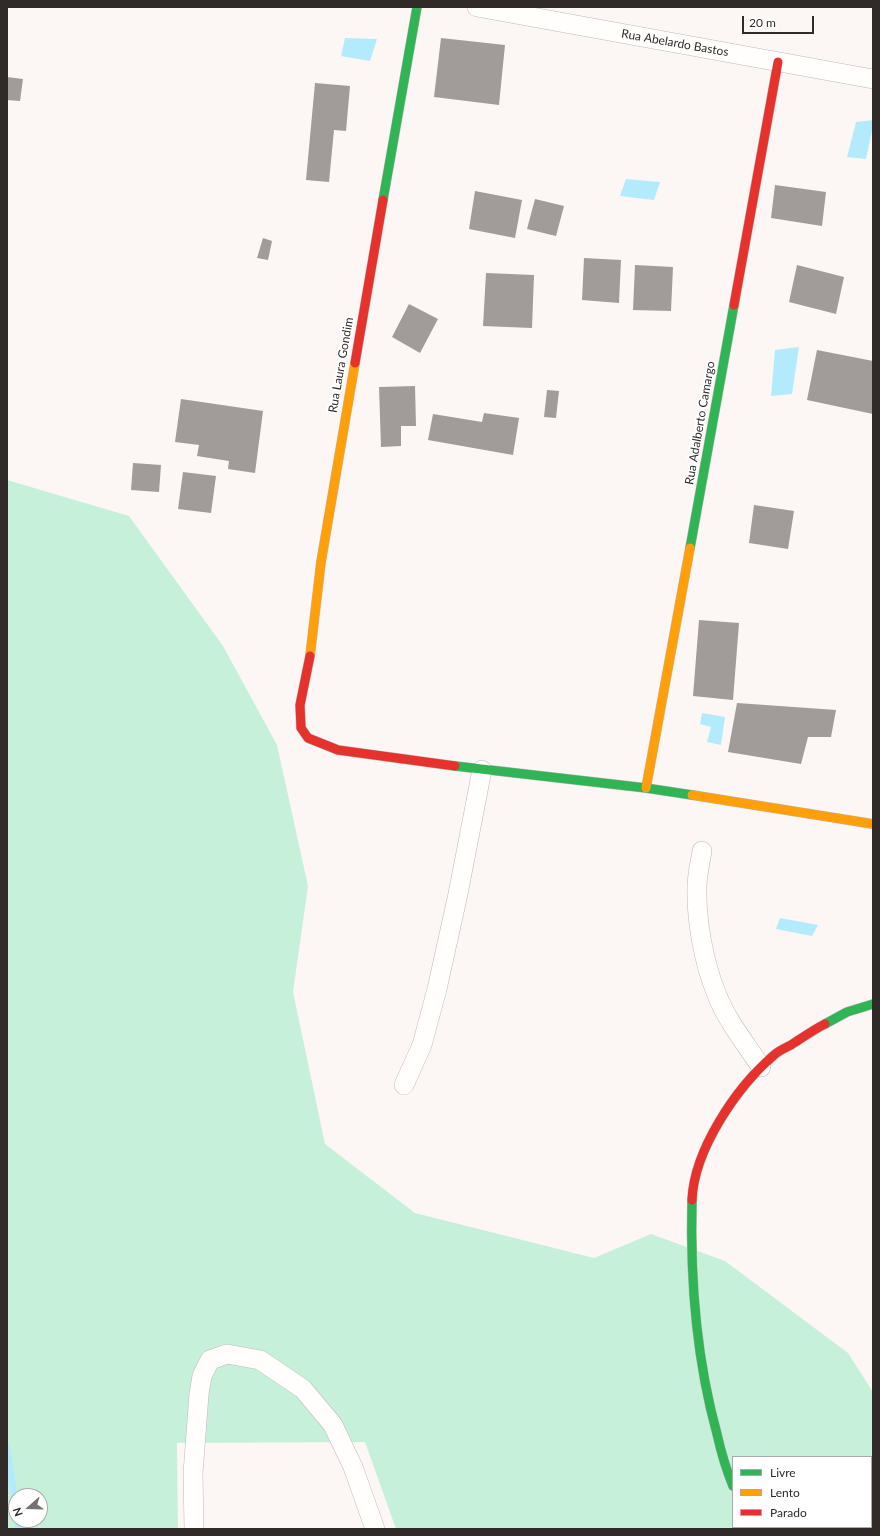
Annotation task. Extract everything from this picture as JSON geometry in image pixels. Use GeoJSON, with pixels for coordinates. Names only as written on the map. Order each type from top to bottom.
{"type":"FeatureCollection","features":[{"type":"Feature","properties":{"kind":"street","name":"Rua Laura Gondim"},"geometry":{"type":"LineString","coordinates":[[417,7],[330,507],[321,562],[309,661],[300,705],[302,728],[308,738],[318,743],[338,750],[400,760],[482,770]]}},
{"type":"Feature","properties":{"kind":"street","name":"Rua Abelardo Bastos"},"geometry":{"type":"LineString","coordinates":[[476,7],[873,79]]}},
{"type":"Feature","properties":{"kind":"street","name":"Rua Adalberto Camargo"},"geometry":{"type":"LineString","coordinates":[[646,788],[778,62]]}},
{"type":"Feature","properties":{"kind":"street"},"geometry":{"type":"LineString","coordinates":[[404,1085],[422,1045],[437,989],[458,894],[482,770],[646,788],[873,824]]}},
{"type":"Feature","properties":{"kind":"street"},"geometry":{"type":"LineString","coordinates":[[702,851],[697,886],[698,924],[716,995],[729,1019],[761,1067]]}},
{"type":"Feature","properties":{"kind":"street"},"geometry":{"type":"LineString","coordinates":[[732,1484],[727,1472],[712,1417],[699,1352],[691,1240],[693,1186],[704,1152],[724,1114],[748,1080],[774,1055],[821,1026],[847,1012],[873,1004]]}},
{"type":"Feature","properties":{"kind":"street"},"geometry":{"type":"LineString","coordinates":[[194,1529],[193,1473],[202,1376],[210,1360],[227,1354],[260,1360],[303,1389],[321,1410],[333,1425],[353,1467],[375,1529]]}},
{"type":"Feature","properties":{"kind":"green space"},"geometry":{"type":"Polygon","coordinates":[[[7,480],[129,516],[223,646],[277,745],[308,886],[293,992],[325,1144],[415,1213],[594,1258],[651,1234],[725,1261],[848,1353],[873,1392],[873,1529],[396,1529],[365,1442],[177,1443],[178,1529],[7,1529],[7,480]]]}},
{"type":"Feature","properties":{"kind":"water"},"geometry":{"type":"Polygon","coordinates":[[[345,38],[377,39],[370,61],[341,56],[345,38]]]}},
{"type":"Feature","properties":{"kind":"water"},"geometry":{"type":"Polygon","coordinates":[[[873,120],[866,159],[847,157],[856,122],[873,120]]]}},
{"type":"Feature","properties":{"kind":"water"},"geometry":{"type":"Polygon","coordinates":[[[626,179],[660,182],[654,200],[620,196],[626,179]]]}},
{"type":"Feature","properties":{"kind":"water"},"geometry":{"type":"Polygon","coordinates":[[[799,347],[792,394],[771,396],[775,350],[799,347]]]}},
{"type":"Feature","properties":{"kind":"water"},"geometry":{"type":"Polygon","coordinates":[[[702,713],[725,717],[721,745],[707,742],[711,727],[700,724],[702,713]]]}},
{"type":"Feature","properties":{"kind":"water"},"geometry":{"type":"Polygon","coordinates":[[[780,918],[818,925],[812,936],[776,929],[780,918]]]}},
{"type":"Feature","properties":{"kind":"building"},"geometry":{"type":"Polygon","coordinates":[[[441,38],[505,45],[499,105],[434,97],[441,38]]]}},
{"type":"Feature","properties":{"kind":"building"},"geometry":{"type":"Polygon","coordinates":[[[7,77],[23,79],[20,101],[7,100],[7,77]]]}},
{"type":"Feature","properties":{"kind":"building"},"geometry":{"type":"Polygon","coordinates":[[[315,83],[350,86],[346,131],[334,130],[329,182],[306,180],[315,83]]]}},
{"type":"Feature","properties":{"kind":"building"},"geometry":{"type":"Polygon","coordinates":[[[775,185],[826,192],[822,226],[771,218],[775,185]]]}},
{"type":"Feature","properties":{"kind":"building"},"geometry":{"type":"Polygon","coordinates":[[[475,191],[522,200],[515,238],[469,229],[475,191]]]}},
{"type":"Feature","properties":{"kind":"building"},"geometry":{"type":"Polygon","coordinates":[[[535,199],[564,206],[556,236],[527,229],[535,199]]]}},
{"type":"Feature","properties":{"kind":"building"},"geometry":{"type":"Polygon","coordinates":[[[263,238],[272,241],[268,260],[257,258],[263,238]]]}},
{"type":"Feature","properties":{"kind":"building"},"geometry":{"type":"Polygon","coordinates":[[[584,258],[621,260],[619,303],[582,300],[584,258]]]}},
{"type":"Feature","properties":{"kind":"building"},"geometry":{"type":"Polygon","coordinates":[[[635,265],[673,267],[671,311],[633,310],[635,265]]]}},
{"type":"Feature","properties":{"kind":"building"},"geometry":{"type":"Polygon","coordinates":[[[797,265],[844,277],[836,314],[789,302],[797,265]]]}},
{"type":"Feature","properties":{"kind":"building"},"geometry":{"type":"Polygon","coordinates":[[[486,273],[534,275],[532,328],[483,326],[486,273]]]}},
{"type":"Feature","properties":{"kind":"building"},"geometry":{"type":"Polygon","coordinates":[[[409,304],[438,319],[420,353],[392,337],[409,304]]]}},
{"type":"Feature","properties":{"kind":"building"},"geometry":{"type":"Polygon","coordinates":[[[817,350],[873,361],[873,414],[807,400],[817,350]]]}},
{"type":"Feature","properties":{"kind":"building"},"geometry":{"type":"Polygon","coordinates":[[[415,386],[416,426],[401,426],[401,446],[381,447],[379,387],[415,386]]]}},
{"type":"Feature","properties":{"kind":"building"},"geometry":{"type":"Polygon","coordinates":[[[547,390],[559,391],[556,418],[544,417],[547,390]]]}},
{"type":"Feature","properties":{"kind":"building"},"geometry":{"type":"Polygon","coordinates":[[[181,399],[263,411],[255,473],[228,469],[229,461],[197,456],[199,445],[175,442],[181,399]]]}},
{"type":"Feature","properties":{"kind":"building"},"geometry":{"type":"Polygon","coordinates":[[[484,413],[519,418],[513,455],[428,440],[433,414],[482,422],[484,413]]]}},
{"type":"Feature","properties":{"kind":"building"},"geometry":{"type":"Polygon","coordinates":[[[133,463],[161,465],[159,492],[131,490],[133,463]]]}},
{"type":"Feature","properties":{"kind":"building"},"geometry":{"type":"Polygon","coordinates":[[[183,472],[216,476],[211,513],[178,509],[183,472]]]}},
{"type":"Feature","properties":{"kind":"building"},"geometry":{"type":"Polygon","coordinates":[[[754,505],[794,511],[788,549],[749,543],[754,505]]]}},
{"type":"Feature","properties":{"kind":"building"},"geometry":{"type":"Polygon","coordinates":[[[699,620],[739,623],[733,700],[693,696],[699,620]]]}},
{"type":"Feature","properties":{"kind":"building"},"geometry":{"type":"Polygon","coordinates":[[[737,703],[836,710],[831,737],[808,737],[801,764],[728,752],[737,703]]]}},
{"type":"Feature","properties":{"kind":"waterway"},"geometry":{"type":"LineString","coordinates":[[7,1448],[13,1488]]}},
{"type":"Feature","properties":{"kind":"traffic: fast"},"geometry":{"type":"LineString","coordinates":[[383,200],[417,7]]}},
{"type":"Feature","properties":{"kind":"traffic: fast"},"geometry":{"type":"LineString","coordinates":[[690,548],[734,305]]}},
{"type":"Feature","properties":{"kind":"traffic: fast"},"geometry":{"type":"LineString","coordinates":[[455,766],[646,788],[692,795]]}},
{"type":"Feature","properties":{"kind":"traffic: fast"},"geometry":{"type":"LineString","coordinates":[[825,1024],[847,1012],[873,1004]]}},
{"type":"Feature","properties":{"kind":"traffic: fast"},"geometry":{"type":"LineString","coordinates":[[692,1200],[693,1288],[699,1347],[710,1405],[722,1454],[732,1483]]}},
{"type":"Feature","properties":{"kind":"traffic: slow"},"geometry":{"type":"LineString","coordinates":[[310,656],[321,562],[355,363]]}},
{"type":"Feature","properties":{"kind":"traffic: slow"},"geometry":{"type":"LineString","coordinates":[[646,788],[690,548]]}},
{"type":"Feature","properties":{"kind":"traffic: slow"},"geometry":{"type":"LineString","coordinates":[[692,795],[873,824]]}},
{"type":"Feature","properties":{"kind":"traffic: jam"},"geometry":{"type":"LineString","coordinates":[[734,305],[778,62]]}},
{"type":"Feature","properties":{"kind":"traffic: jam"},"geometry":{"type":"LineString","coordinates":[[355,363],[383,200]]}},
{"type":"Feature","properties":{"kind":"traffic: jam"},"geometry":{"type":"LineString","coordinates":[[310,656],[300,705],[301,728],[308,738],[338,750],[455,766]]}},
{"type":"Feature","properties":{"kind":"traffic: jam"},"geometry":{"type":"LineString","coordinates":[[692,1200],[700,1161],[719,1121],[732,1102],[759,1069],[775,1054],[825,1024]]}}]}
